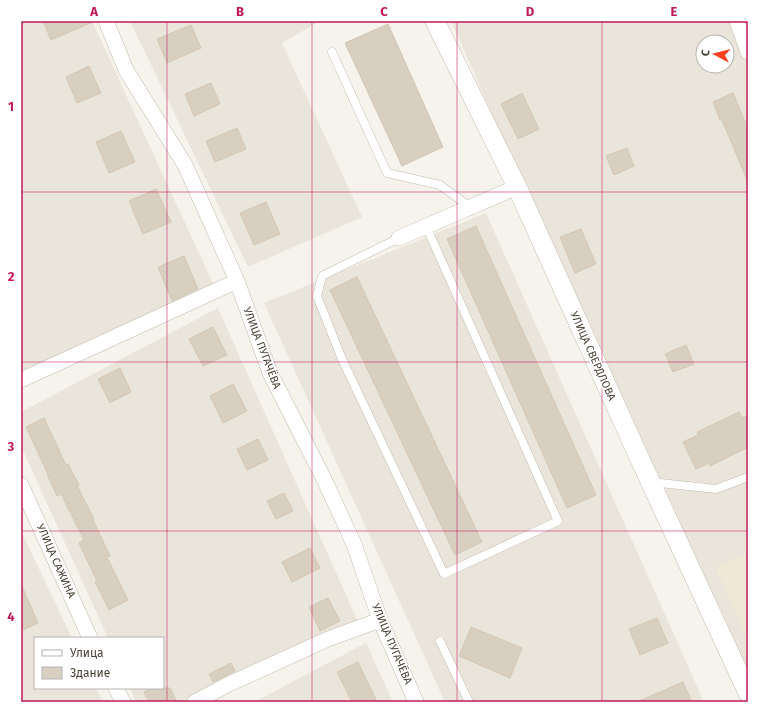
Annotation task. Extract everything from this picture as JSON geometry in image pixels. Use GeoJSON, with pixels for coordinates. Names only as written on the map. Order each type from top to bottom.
{"type":"FeatureCollection","features":[{"type":"Feature","properties":{"kind":"street","name":"УЛИЦА ПУГАЧЁВА"},"geometry":{"type":"LineString","coordinates":[[106,21],[126,70],[185,165],[237,281],[270,373],[323,477],[354,544],[380,620],[416,702]]}},
{"type":"Feature","properties":{"kind":"street","name":"УЛИЦА СВЕРДЛОВА"},"geometry":{"type":"LineString","coordinates":[[435,21],[517,187],[634,448],[748,693]]}},
{"type":"Feature","properties":{"kind":"street"},"geometry":{"type":"LineString","coordinates":[[737,21],[748,52]]}},
{"type":"Feature","properties":{"kind":"street"},"geometry":{"type":"LineString","coordinates":[[399,238],[517,187]]}},
{"type":"Feature","properties":{"kind":"street"},"geometry":{"type":"LineString","coordinates":[[21,380],[237,281]]}},
{"type":"Feature","properties":{"kind":"street","name":"УЛИЦА САЖИНА"},"geometry":{"type":"LineString","coordinates":[[21,485],[90,637]]}},
{"type":"Feature","properties":{"kind":"street"},"geometry":{"type":"LineString","coordinates":[[195,702],[227,685],[328,639],[380,620]]}},
{"type":"Feature","properties":{"kind":"street"},"geometry":{"type":"LineString","coordinates":[[116,689],[123,702]]}},
{"type":"Feature","properties":{"kind":"lane"},"geometry":{"type":"LineString","coordinates":[[332,52],[387,173],[440,185],[470,207]]}},
{"type":"Feature","properties":{"kind":"lane"},"geometry":{"type":"LineString","coordinates":[[399,238],[322,276],[317,296],[342,359],[444,574],[558,521],[426,226]]}},
{"type":"Feature","properties":{"kind":"lane"},"geometry":{"type":"LineString","coordinates":[[651,482],[716,489],[748,477]]}},
{"type":"Feature","properties":{"kind":"lane"},"geometry":{"type":"LineString","coordinates":[[440,641],[469,702]]}},
{"type":"Feature","properties":{"kind":"shaded area"},"geometry":{"type":"Polygon","coordinates":[[[21,21],[92,21],[216,290],[21,386],[21,21]]]}},
{"type":"Feature","properties":{"kind":"shaded area"},"geometry":{"type":"Polygon","coordinates":[[[130,21],[320,21],[282,43],[362,217],[248,267],[130,21]]]}},
{"type":"Feature","properties":{"kind":"shaded area"},"geometry":{"type":"Polygon","coordinates":[[[451,21],[748,21],[748,693],[451,21]]]}},
{"type":"Feature","properties":{"kind":"shaded area"},"geometry":{"type":"Polygon","coordinates":[[[486,213],[704,702],[445,702],[264,303],[486,213]]]}},
{"type":"Feature","properties":{"kind":"shaded area"},"geometry":{"type":"Polygon","coordinates":[[[218,308],[359,624],[205,702],[136,702],[130,689],[164,689],[164,637],[108,637],[21,446],[21,412],[218,308]]]}},
{"type":"Feature","properties":{"kind":"shaded area"},"geometry":{"type":"Polygon","coordinates":[[[21,531],[72,637],[34,637],[34,689],[96,689],[103,702],[21,702],[21,531]]]}},
{"type":"Feature","properties":{"kind":"shaded area"},"geometry":{"type":"Polygon","coordinates":[[[748,553],[748,641],[716,567],[748,553]]]}},
{"type":"Feature","properties":{"kind":"shaded area"},"geometry":{"type":"Polygon","coordinates":[[[366,643],[393,702],[254,702],[366,643]]]}},
{"type":"Feature","properties":{"kind":"building"},"geometry":{"type":"Polygon","coordinates":[[[43,21],[95,21],[51,40],[43,21]]]}},
{"type":"Feature","properties":{"kind":"building"},"geometry":{"type":"Polygon","coordinates":[[[388,24],[443,147],[402,166],[345,43],[388,24]]]}},
{"type":"Feature","properties":{"kind":"building"},"geometry":{"type":"Polygon","coordinates":[[[191,25],[201,48],[167,63],[157,39],[191,25]]]}},
{"type":"Feature","properties":{"kind":"building"},"geometry":{"type":"Polygon","coordinates":[[[89,66],[101,93],[77,103],[66,77],[89,66]]]}},
{"type":"Feature","properties":{"kind":"building"},"geometry":{"type":"Polygon","coordinates":[[[211,83],[220,104],[194,116],[185,94],[211,83]]]}},
{"type":"Feature","properties":{"kind":"building"},"geometry":{"type":"Polygon","coordinates":[[[522,93],[539,129],[518,139],[501,104],[522,93]]]}},
{"type":"Feature","properties":{"kind":"building"},"geometry":{"type":"Polygon","coordinates":[[[733,93],[748,129],[748,182],[713,102],[733,93]]]}},
{"type":"Feature","properties":{"kind":"building"},"geometry":{"type":"Polygon","coordinates":[[[237,128],[246,149],[215,162],[206,141],[237,128]]]}},
{"type":"Feature","properties":{"kind":"building"},"geometry":{"type":"Polygon","coordinates":[[[121,131],[135,162],[109,173],[96,142],[121,131]]]}},
{"type":"Feature","properties":{"kind":"building"},"geometry":{"type":"Polygon","coordinates":[[[627,148],[634,166],[614,175],[606,156],[627,148]]]}},
{"type":"Feature","properties":{"kind":"building"},"geometry":{"type":"Polygon","coordinates":[[[156,189],[171,222],[143,234],[129,201],[156,189]]]}},
{"type":"Feature","properties":{"kind":"building"},"geometry":{"type":"Polygon","coordinates":[[[266,202],[280,234],[254,245],[240,213],[266,202]]]}},
{"type":"Feature","properties":{"kind":"building"},"geometry":{"type":"Polygon","coordinates":[[[476,226],[596,495],[567,508],[447,239],[476,226]]]}},
{"type":"Feature","properties":{"kind":"building"},"geometry":{"type":"Polygon","coordinates":[[[581,229],[596,264],[575,273],[560,237],[581,229]]]}},
{"type":"Feature","properties":{"kind":"building"},"geometry":{"type":"Polygon","coordinates":[[[184,256],[198,289],[172,301],[158,267],[184,256]]]}},
{"type":"Feature","properties":{"kind":"building"},"geometry":{"type":"Polygon","coordinates":[[[357,277],[482,542],[455,555],[330,290],[357,277]]]}},
{"type":"Feature","properties":{"kind":"building"},"geometry":{"type":"Polygon","coordinates":[[[213,327],[227,355],[203,366],[189,339],[213,327]]]}},
{"type":"Feature","properties":{"kind":"building"},"geometry":{"type":"Polygon","coordinates":[[[686,345],[694,364],[673,372],[665,354],[686,345]]]}},
{"type":"Feature","properties":{"kind":"building"},"geometry":{"type":"Polygon","coordinates":[[[120,368],[131,392],[110,403],[98,379],[120,368]]]}},
{"type":"Feature","properties":{"kind":"building"},"geometry":{"type":"Polygon","coordinates":[[[233,384],[247,411],[223,423],[210,396],[233,384]]]}},
{"type":"Feature","properties":{"kind":"building"},"geometry":{"type":"Polygon","coordinates":[[[739,412],[742,418],[748,415],[748,447],[710,466],[709,463],[696,469],[683,442],[698,435],[697,432],[739,412]]]}},
{"type":"Feature","properties":{"kind":"building"},"geometry":{"type":"Polygon","coordinates":[[[44,418],[66,465],[68,464],[79,485],[77,486],[94,519],[93,520],[110,556],[107,557],[128,600],[109,610],[95,582],[97,581],[79,543],[84,540],[61,494],[57,496],[26,427],[44,418]]]}},
{"type":"Feature","properties":{"kind":"building"},"geometry":{"type":"Polygon","coordinates":[[[258,439],[268,460],[247,470],[237,449],[258,439]]]}},
{"type":"Feature","properties":{"kind":"building"},"geometry":{"type":"Polygon","coordinates":[[[284,493],[293,511],[276,519],[267,501],[284,493]]]}},
{"type":"Feature","properties":{"kind":"building"},"geometry":{"type":"Polygon","coordinates":[[[310,548],[320,568],[292,582],[282,562],[310,548]]]}},
{"type":"Feature","properties":{"kind":"building"},"geometry":{"type":"Polygon","coordinates":[[[21,584],[38,623],[21,631],[21,584]]]}},
{"type":"Feature","properties":{"kind":"building"},"geometry":{"type":"Polygon","coordinates":[[[328,598],[340,621],[320,631],[309,607],[328,598]]]}},
{"type":"Feature","properties":{"kind":"building"},"geometry":{"type":"Polygon","coordinates":[[[657,618],[668,643],[640,655],[629,629],[657,618]]]}},
{"type":"Feature","properties":{"kind":"building"},"geometry":{"type":"Polygon","coordinates":[[[471,627],[522,648],[510,678],[459,656],[471,627]]]}},
{"type":"Feature","properties":{"kind":"building"},"geometry":{"type":"Polygon","coordinates":[[[358,662],[377,702],[352,702],[337,672],[358,662]]]}},
{"type":"Feature","properties":{"kind":"building"},"geometry":{"type":"Polygon","coordinates":[[[231,663],[235,671],[213,682],[209,674],[231,663]]]}},
{"type":"Feature","properties":{"kind":"building"},"geometry":{"type":"Polygon","coordinates":[[[683,682],[692,702],[637,702],[683,682]]]}},
{"type":"Feature","properties":{"kind":"building"},"geometry":{"type":"Polygon","coordinates":[[[170,688],[177,702],[149,702],[144,692],[150,689],[170,688]]]}}]}
